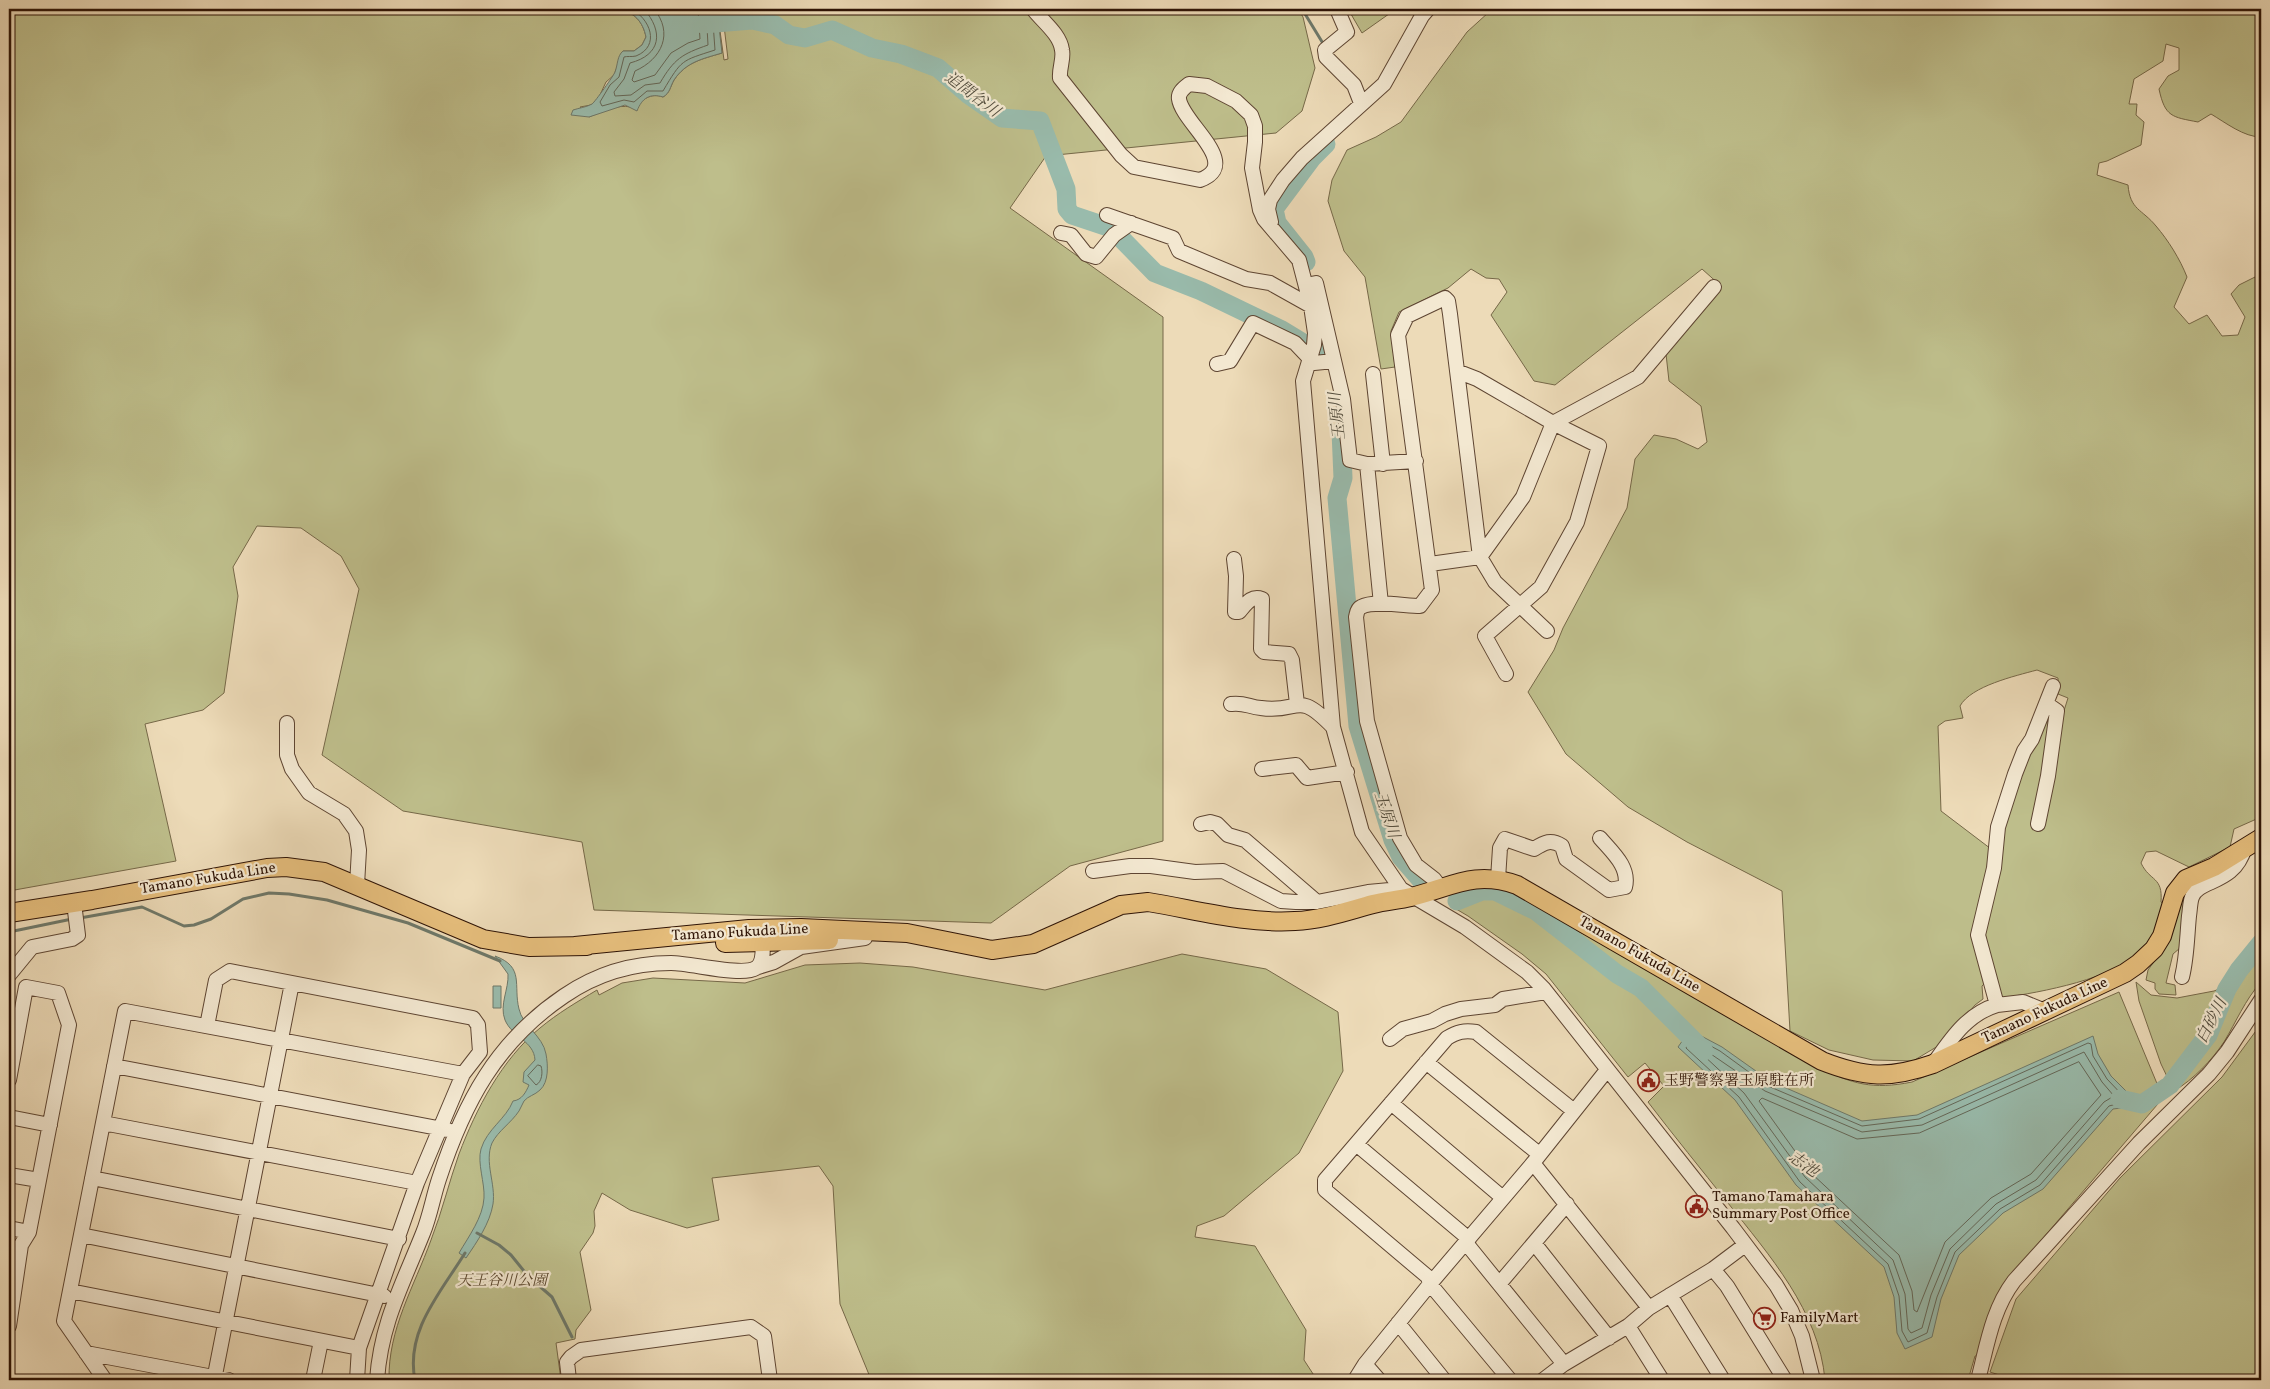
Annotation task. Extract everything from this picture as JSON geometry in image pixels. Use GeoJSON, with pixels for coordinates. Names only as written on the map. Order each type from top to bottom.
{"type":"FeatureCollection","features":[{"type":"Feature","properties":{"kind":"main road","name":"Tamano Fukuda Line"},"geometry":{"type":"LineString","coordinates":[[762,935],[801,928],[907,933],[992,950],[1033,944],[1120,905],[1133,903],[1148,902],[1253,920],[1287,922],[1321,918],[1406,893],[1476,879],[1498,879],[1517,885],[1822,1061],[1865,1075],[1884,1076],[1900,1074],[1933,1064],[2125,972],[2142,961],[2154,949],[2162,936],[2175,893],[2186,879],[2214,867],[2261,838]]}},
{"type":"Feature","properties":{"kind":"main road","name":"Tamano Fukuda Line"},"geometry":{"type":"LineString","coordinates":[[9,913],[76,915],[258,869],[286,867],[324,872],[483,939],[530,947],[762,935],[934,939]]}},
{"type":"Feature","properties":{"kind":"street"},"geometry":{"type":"LineString","coordinates":[[1033,9],[1049,26],[1061,45],[1063,52],[1060,78],[1121,155],[1134,167],[1200,180],[1207,177],[1213,170],[1215,158],[1211,148],[1197,130],[1179,100],[1180,94],[1189,84],[1207,86],[1244,107],[1251,116],[1255,126],[1252,168],[1260,210],[1264,219],[1300,260],[1311,284],[1330,361],[1343,399],[1350,460],[1367,464],[1416,460]]}},
{"type":"Feature","properties":{"kind":"street"},"geometry":{"type":"LineString","coordinates":[[1337,9],[1347,32],[1326,49],[1326,57],[1354,85],[1361,103]]}},
{"type":"Feature","properties":{"kind":"street"},"geometry":{"type":"LineString","coordinates":[[1274,230],[1268,209],[1270,200],[1283,180],[1302,158],[1384,84],[1422,16],[1428,9]]}},
{"type":"Feature","properties":{"kind":"street"},"geometry":{"type":"LineString","coordinates":[[1108,215],[1121,230],[1174,238],[1179,251],[1246,279],[1270,283],[1316,310]]}},
{"type":"Feature","properties":{"kind":"street"},"geometry":{"type":"LineString","coordinates":[[1061,233],[1071,235],[1086,254],[1096,257],[1121,230]]}},
{"type":"Feature","properties":{"kind":"street"},"geometry":{"type":"LineString","coordinates":[[1430,564],[1480,557],[1523,497],[1553,423],[1638,377],[1714,287]]}},
{"type":"Feature","properties":{"kind":"street"},"geometry":{"type":"LineString","coordinates":[[1440,887],[1434,879],[1416,865],[1400,838],[1367,721],[1356,617],[1357,610],[1362,606],[1381,604],[1420,606],[1432,590],[1398,335],[1407,316],[1439,299],[1445,298],[1448,301],[1459,372],[1480,557],[1495,582],[1547,631]]}},
{"type":"Feature","properties":{"kind":"street"},"geometry":{"type":"LineString","coordinates":[[1316,310],[1312,352],[1303,381],[1334,727],[1362,832],[1406,893],[1453,919],[1493,946],[1527,972],[1546,992],[1776,1285],[1791,1310],[1802,1336],[1813,1380]]}},
{"type":"Feature","properties":{"kind":"street"},"geometry":{"type":"LineString","coordinates":[[1218,364],[1230,361],[1253,323],[1312,352]]}},
{"type":"Feature","properties":{"kind":"street"},"geometry":{"type":"LineString","coordinates":[[1312,352],[1314,363],[1330,361]]}},
{"type":"Feature","properties":{"kind":"street"},"geometry":{"type":"LineString","coordinates":[[1459,372],[1477,378],[1553,423],[1599,446],[1577,522],[1541,587],[1484,636],[1506,674]]}},
{"type":"Feature","properties":{"kind":"street"},"geometry":{"type":"LineString","coordinates":[[1373,374],[1383,464]]}},
{"type":"Feature","properties":{"kind":"street"},"geometry":{"type":"LineString","coordinates":[[1367,464],[1381,604]]}},
{"type":"Feature","properties":{"kind":"street"},"geometry":{"type":"LineString","coordinates":[[1234,560],[1236,576],[1235,612],[1239,612],[1249,600],[1256,597],[1262,599],[1261,649],[1264,652],[1289,654],[1292,660],[1297,704]]}},
{"type":"Feature","properties":{"kind":"street"},"geometry":{"type":"LineString","coordinates":[[1997,1004],[1978,935],[1994,868],[1998,827],[2018,766],[2047,704],[2053,686]]}},
{"type":"Feature","properties":{"kind":"street"},"geometry":{"type":"LineString","coordinates":[[1231,704],[1249,704],[1259,708],[1297,704],[1310,706],[1334,727]]}},
{"type":"Feature","properties":{"kind":"street"},"geometry":{"type":"LineString","coordinates":[[2038,824],[2048,776],[2057,711],[2047,704]]}},
{"type":"Feature","properties":{"kind":"street"},"geometry":{"type":"LineString","coordinates":[[287,723],[287,755],[292,769],[309,793],[344,814],[356,831],[359,850],[358,885]]}},
{"type":"Feature","properties":{"kind":"street"},"geometry":{"type":"LineString","coordinates":[[1262,768],[1296,765],[1307,778],[1346,772]]}},
{"type":"Feature","properties":{"kind":"street"},"geometry":{"type":"LineString","coordinates":[[1201,824],[1210,822],[1217,824],[1228,836],[1245,840],[1317,902]]}},
{"type":"Feature","properties":{"kind":"street"},"geometry":{"type":"LineString","coordinates":[[1498,879],[1500,848],[1504,839],[1534,849],[1545,841],[1555,842],[1562,846],[1566,859],[1609,890],[1625,888],[1625,873],[1621,863],[1600,838]]}},
{"type":"Feature","properties":{"kind":"street"},"geometry":{"type":"LineString","coordinates":[[2182,976],[2186,960],[2185,950],[2191,898],[2202,887],[2223,878],[2234,869],[2245,847]]}},
{"type":"Feature","properties":{"kind":"street"},"geometry":{"type":"LineString","coordinates":[[1094,871],[1130,866],[1151,866],[1195,872],[1223,871],[1281,900],[1317,902],[1368,892],[1406,893]]}},
{"type":"Feature","properties":{"kind":"street"},"geometry":{"type":"LineString","coordinates":[[9,975],[32,947],[75,938],[78,935],[76,915]]}},
{"type":"Feature","properties":{"kind":"street"},"geometry":{"type":"LineString","coordinates":[[758,967],[761,962],[762,935]]}},
{"type":"Feature","properties":{"kind":"street"},"geometry":{"type":"LineString","coordinates":[[376,1380],[382,1337],[395,1299],[424,1231],[456,1132],[474,1094],[492,1064],[523,1029],[565,995],[590,981],[626,968],[671,963],[697,965],[737,972],[748,971],[774,962],[801,947],[865,938]]}},
{"type":"Feature","properties":{"kind":"street"},"geometry":{"type":"LineString","coordinates":[[208,1026],[216,980],[230,971],[473,1018],[478,1025],[480,1052],[492,1064]]}},
{"type":"Feature","properties":{"kind":"street"},"geometry":{"type":"LineString","coordinates":[[214,1379],[292,983]]}},
{"type":"Feature","properties":{"kind":"street"},"geometry":{"type":"LineString","coordinates":[[9,1080],[26,987],[58,993],[69,1025],[29,1232],[21,1245],[12,1284],[9,1326]]}},
{"type":"Feature","properties":{"kind":"street"},"geometry":{"type":"LineString","coordinates":[[1390,1039],[1403,1029],[1432,1021],[1461,1009],[1495,1005],[1503,999],[1546,992]]}},
{"type":"Feature","properties":{"kind":"street"},"geometry":{"type":"LineString","coordinates":[[1978,1380],[2001,1300],[2014,1281],[2139,1143],[2209,1074],[2227,1052],[2261,1000]]}},
{"type":"Feature","properties":{"kind":"street"},"geometry":{"type":"LineString","coordinates":[[1933,1064],[1952,1037],[1982,1009],[1997,1004],[2023,1002],[2045,1011]]}},
{"type":"Feature","properties":{"kind":"street"},"geometry":{"type":"LineString","coordinates":[[105,1380],[64,1321],[125,1011],[463,1074]]}},
{"type":"Feature","properties":{"kind":"street"},"geometry":{"type":"LineString","coordinates":[[1510,1380],[1430,1284],[1428,1277],[1325,1190],[1325,1180],[1447,1038],[1457,1032],[1476,1032],[1574,1112]]}},
{"type":"Feature","properties":{"kind":"street"},"geometry":{"type":"LineString","coordinates":[[357,1380],[359,1348],[377,1294],[399,1239],[417,1183],[463,1074],[480,1052]]}},
{"type":"Feature","properties":{"kind":"street"},"geometry":{"type":"LineString","coordinates":[[1426,1062],[1536,1159],[1567,1204],[1649,1308]]}},
{"type":"Feature","properties":{"kind":"street"},"geometry":{"type":"LineString","coordinates":[[114,1066],[456,1132]]}},
{"type":"Feature","properties":{"kind":"street"},"geometry":{"type":"LineString","coordinates":[[1355,1380],[1398,1323],[1536,1159],[1607,1070]]}},
{"type":"Feature","properties":{"kind":"street"},"geometry":{"type":"LineString","coordinates":[[1391,1104],[1503,1198]]}},
{"type":"Feature","properties":{"kind":"street"},"geometry":{"type":"LineString","coordinates":[[9,1117],[50,1125]]}},
{"type":"Feature","properties":{"kind":"street"},"geometry":{"type":"LineString","coordinates":[[103,1123],[417,1183]]}},
{"type":"Feature","properties":{"kind":"street"},"geometry":{"type":"LineString","coordinates":[[1356,1144],[1468,1241],[1564,1364]]}},
{"type":"Feature","properties":{"kind":"street"},"geometry":{"type":"LineString","coordinates":[[9,1175],[39,1180]]}},
{"type":"Feature","properties":{"kind":"street"},"geometry":{"type":"LineString","coordinates":[[92,1178],[399,1239]]}},
{"type":"Feature","properties":{"kind":"street"},"geometry":{"type":"LineString","coordinates":[[1500,1283],[1567,1204]]}},
{"type":"Feature","properties":{"kind":"street"},"geometry":{"type":"LineString","coordinates":[[9,1228],[29,1232]]}},
{"type":"Feature","properties":{"kind":"street"},"geometry":{"type":"LineString","coordinates":[[81,1235],[395,1299]]}},
{"type":"Feature","properties":{"kind":"street"},"geometry":{"type":"LineString","coordinates":[[1534,1243],[1609,1338]]}},
{"type":"Feature","properties":{"kind":"street"},"geometry":{"type":"LineString","coordinates":[[1543,1380],[1564,1364],[1628,1326],[1649,1308],[1713,1268],[1745,1245]]}},
{"type":"Feature","properties":{"kind":"street"},"geometry":{"type":"LineString","coordinates":[[1713,1268],[1727,1286],[1785,1380]]}},
{"type":"Feature","properties":{"kind":"street"},"geometry":{"type":"LineString","coordinates":[[70,1291],[359,1348]]}},
{"type":"Feature","properties":{"kind":"street"},"geometry":{"type":"LineString","coordinates":[[1670,1295],[1723,1380]]}},
{"type":"Feature","properties":{"kind":"street"},"geometry":{"type":"LineString","coordinates":[[1398,1323],[1444,1380]]}},
{"type":"Feature","properties":{"kind":"street"},"geometry":{"type":"LineString","coordinates":[[1628,1326],[1662,1380]]}},
{"type":"Feature","properties":{"kind":"street"},"geometry":{"type":"LineString","coordinates":[[569,1380],[567,1362],[581,1350],[752,1328],[764,1336],[770,1380]]}},
{"type":"Feature","properties":{"kind":"street"},"geometry":{"type":"LineString","coordinates":[[313,1380],[321,1340]]}},
{"type":"Feature","properties":{"kind":"street"},"geometry":{"type":"LineString","coordinates":[[86,1353],[214,1379],[229,1380]]}},
{"type":"Feature","properties":{"kind":"street"},"geometry":{"type":"LineString","coordinates":[[1366,1364],[1379,1380]]}},
{"type":"Feature","properties":{"kind":"green space"},"geometry":{"type":"Polygon","coordinates":[[[9,9],[602,9],[624,11],[637,18],[643,27],[646,37],[642,45],[634,51],[623,51],[614,75],[606,82],[599,97],[591,105],[580,107],[589,117],[615,108],[631,107],[650,96],[663,97],[670,90],[674,80],[689,65],[722,53],[717,9],[724,60],[728,59],[722,9],[1298,9],[1303,17],[1315,68],[1302,111],[1276,133],[1046,156],[1010,208],[1163,317],[1163,841],[1070,866],[991,923],[594,910],[582,842],[403,811],[322,755],[359,589],[341,556],[301,528],[257,526],[233,567],[238,596],[224,693],[203,710],[145,724],[176,861],[9,891],[9,9]]]}},
{"type":"Feature","properties":{"kind":"green space"},"geometry":{"type":"Polygon","coordinates":[[[1348,9],[1396,9],[1362,33],[1348,9]]]}},
{"type":"Feature","properties":{"kind":"green space"},"geometry":{"type":"Polygon","coordinates":[[[1489,9],[2261,9],[2261,137],[2248,135],[2211,114],[2198,122],[2182,119],[2171,114],[2164,105],[2159,89],[2168,76],[2179,70],[2179,48],[2166,44],[2163,61],[2134,79],[2129,104],[2137,104],[2136,115],[2144,122],[2141,145],[2099,163],[2097,175],[2128,185],[2131,200],[2165,237],[2187,277],[2174,307],[2189,324],[2207,315],[2222,336],[2238,335],[2245,317],[2231,294],[2239,285],[2261,274],[2261,817],[2234,829],[2230,847],[2189,867],[2156,851],[2146,852],[2141,863],[2158,883],[2161,902],[2166,905],[2150,940],[2143,950],[2131,960],[2115,969],[2077,983],[2002,998],[1993,975],[1982,986],[1983,999],[1975,1005],[1943,1043],[1913,1061],[1873,1060],[1829,1050],[1790,1031],[1782,891],[1687,842],[1628,807],[1566,754],[1528,692],[1554,650],[1563,628],[1627,508],[1635,459],[1654,435],[1676,439],[1698,449],[1707,442],[1701,406],[1669,381],[1666,354],[1721,286],[1702,269],[1555,385],[1534,381],[1491,315],[1507,292],[1499,279],[1486,278],[1471,269],[1448,288],[1399,312],[1391,331],[1395,367],[1381,369],[1365,277],[1344,251],[1328,201],[1332,180],[1347,150],[1376,137],[1401,122],[1467,32],[1489,12],[1489,9]],[[2037,670],[1983,687],[1966,699],[1960,706],[1963,718],[1945,721],[1938,726],[1941,811],[1999,855],[2010,803],[2030,752],[2047,721],[2052,722],[2062,717],[2068,698],[2058,694],[2058,678],[2037,670]]]}},
{"type":"Feature","properties":{"kind":"green space"},"geometry":{"type":"Polygon","coordinates":[[[1474,885],[1509,889],[1529,900],[1550,918],[1590,937],[1817,1067],[1841,1078],[1863,1084],[1885,1085],[1912,1082],[2119,992],[2163,1098],[2002,1286],[1990,1311],[1978,1356],[1975,1356],[1968,1380],[1825,1380],[1821,1355],[1813,1331],[1790,1285],[1760,1243],[1648,1102],[1664,1086],[1645,1063],[1628,1077],[1546,974],[1522,954],[1451,906],[1456,894],[1474,885]]]}},
{"type":"Feature","properties":{"kind":"green space"},"geometry":{"type":"Polygon","coordinates":[[[2184,895],[2186,898],[2180,948],[2173,954],[2166,983],[2175,985],[2176,995],[2159,994],[2155,989],[2155,983],[2146,980],[2148,970],[2161,952],[2175,922],[2179,900],[2184,895]]]}},
{"type":"Feature","properties":{"kind":"green space","name":"天王谷川公園"},"geometry":{"type":"Polygon","coordinates":[[[1182,954],[1266,969],[1338,1012],[1343,1071],[1299,1153],[1224,1216],[1197,1226],[1195,1237],[1255,1246],[1306,1330],[1304,1360],[1317,1380],[895,1380],[870,1377],[840,1304],[833,1186],[819,1166],[712,1178],[719,1220],[687,1228],[630,1210],[602,1193],[594,1211],[595,1226],[593,1233],[580,1252],[591,1310],[576,1330],[575,1339],[556,1343],[561,1380],[389,1380],[393,1343],[403,1308],[435,1229],[459,1154],[482,1103],[502,1070],[526,1040],[554,1017],[597,990],[599,995],[622,983],[653,978],[745,983],[805,965],[860,963],[913,967],[1045,990],[1182,954]]]}},
{"type":"Feature","properties":{"kind":"green space"},"geometry":{"type":"Polygon","coordinates":[[[2261,957],[2261,982],[2245,1004],[2224,1042],[2202,1069],[2174,1091],[2161,1064],[2139,1001],[2136,982],[2151,995],[2177,998],[2214,991],[2240,981],[2261,957]]]}},
{"type":"Feature","properties":{"kind":"green space"},"geometry":{"type":"Polygon","coordinates":[[[2261,1024],[2261,1380],[2015,1380],[1990,1372],[2016,1299],[2120,1178],[2222,1077],[2261,1024]]]}},
{"type":"Feature","properties":{"kind":"water"},"geometry":{"type":"Polygon","coordinates":[[[602,9],[717,9],[722,53],[701,59],[689,65],[674,80],[669,92],[663,97],[650,96],[641,103],[637,111],[625,105],[589,117],[571,115],[573,110],[588,106],[594,102],[614,74],[621,53],[623,51],[634,51],[642,45],[646,37],[643,27],[633,15],[624,11],[602,9]]]}},
{"type":"Feature","properties":{"kind":"water"},"geometry":{"type":"Polygon","coordinates":[[[495,956],[504,960],[514,971],[519,1009],[524,1020],[544,1048],[547,1058],[547,1073],[543,1087],[524,1101],[520,1110],[492,1143],[489,1158],[493,1204],[483,1232],[466,1258],[459,1253],[475,1226],[484,1198],[480,1160],[481,1149],[513,1101],[519,1099],[525,1093],[529,1085],[523,1082],[524,1072],[535,1060],[531,1048],[512,1031],[505,1020],[503,1009],[508,974],[495,956]]]}},
{"type":"Feature","properties":{"kind":"water"},"geometry":{"type":"Polygon","coordinates":[[[493,986],[501,986],[501,1008],[493,1008],[493,986]]]}},
{"type":"Feature","properties":{"kind":"water"},"geometry":{"type":"Polygon","coordinates":[[[1690,1030],[1722,1047],[1770,1081],[1862,1121],[1917,1115],[2093,1036],[2098,1054],[2111,1076],[2134,1099],[2140,1099],[2146,1105],[2113,1109],[2043,1189],[2003,1213],[1959,1255],[1941,1299],[1932,1337],[1905,1349],[1897,1333],[1894,1297],[1884,1267],[1796,1185],[1735,1100],[1678,1047],[1690,1030]]]}},
{"type":"Feature","properties":{"kind":"waterway"},"geometry":{"type":"LineString","coordinates":[[1302,9],[1324,45]]}},
{"type":"Feature","properties":{"kind":"waterway","name":"追間谷川"},"geometry":{"type":"LineString","coordinates":[[703,24],[752,20],[775,25],[789,35],[805,38],[832,30],[872,48],[901,54],[938,68],[969,95],[1002,118],[1040,121],[1066,189],[1067,209],[1072,215],[1111,228],[1155,273],[1201,291],[1327,354]]}},
{"type":"Feature","properties":{"kind":"waterway","name":"玉原川"},"geometry":{"type":"LineString","coordinates":[[1306,262],[1277,223],[1274,209],[1312,158],[1326,144]]}},
{"type":"Feature","properties":{"kind":"waterway","name":"玉原川"},"geometry":{"type":"LineString","coordinates":[[1341,431],[1343,478],[1337,498],[1358,726],[1393,840],[1401,857],[1421,880]]}},
{"type":"Feature","properties":{"kind":"waterway","name":"志池"},"geometry":{"type":"LineString","coordinates":[[1457,901],[1482,891],[1495,891],[1536,911],[1617,974],[1641,988],[1704,1051]]}},
{"type":"Feature","properties":{"kind":"waterway"},"geometry":{"type":"LineString","coordinates":[[80,918],[142,907],[184,926],[194,925],[211,919],[243,899],[269,893],[289,894],[327,900],[408,923],[500,961]]}},
{"type":"Feature","properties":{"kind":"waterway"},"geometry":{"type":"LineString","coordinates":[[9,932],[72,919]]}},
{"type":"Feature","properties":{"kind":"waterway","name":"白砂川"},"geometry":{"type":"LineString","coordinates":[[2120,1099],[2142,1104],[2170,1085],[2208,1035],[2227,989],[2239,970],[2261,943]]}},
{"type":"Feature","properties":{"kind":"waterway"},"geometry":{"type":"LineString","coordinates":[[477,1233],[499,1245],[511,1255],[528,1276],[552,1297],[572,1337]]}},
{"type":"Feature","properties":{"kind":"waterway"},"geometry":{"type":"LineString","coordinates":[[415,1380],[413,1362],[415,1345],[420,1329],[436,1297],[465,1253]]}},
{"type":"Feature","properties":{"kind":"place","name":"玉野警察署玉原駐在所"},"geometry":{"type":"Point","coordinates":[1648,1081]}},
{"type":"Feature","properties":{"kind":"place","name":"Tamano Tamahara Summary Post Office"},"geometry":{"type":"Point","coordinates":[1696,1206]}},
{"type":"Feature","properties":{"kind":"place","name":"FamilyMart"},"geometry":{"type":"Point","coordinates":[1764,1318]}}]}
